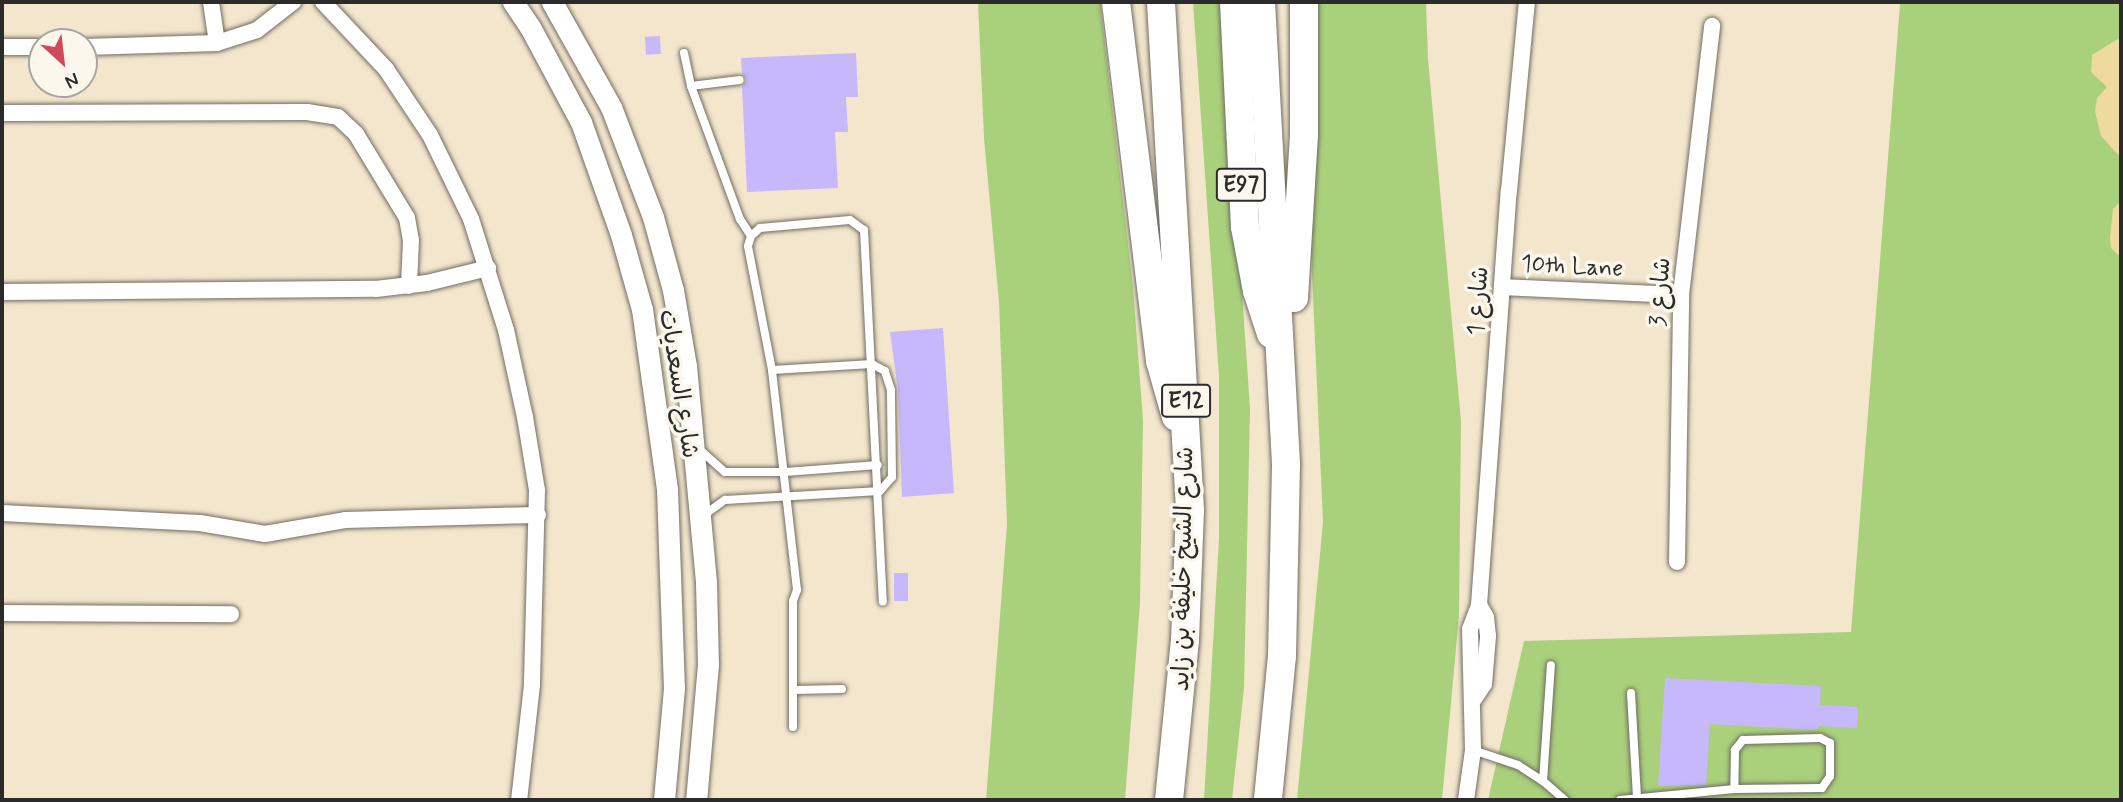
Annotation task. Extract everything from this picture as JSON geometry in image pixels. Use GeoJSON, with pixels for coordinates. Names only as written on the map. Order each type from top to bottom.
{"type":"FeatureCollection","features":[{"type":"Feature","properties":{"kind":"highway"},"geometry":{"type":"LineString","coordinates":[[1115,2],[1160,361],[1173,409],[1188,443]]}},
{"type":"Feature","properties":{"kind":"highway","name":"شارع الشيخ خليفة بن زايد"},"geometry":{"type":"LineString","coordinates":[[1161,2],[1190,510],[1185,640],[1169,800]]}},
{"type":"Feature","properties":{"kind":"highway","name":"E97"},"geometry":{"type":"LineString","coordinates":[[1234,2],[1245,228],[1257,291],[1283,363]]}},
{"type":"Feature","properties":{"kind":"highway"},"geometry":{"type":"LineString","coordinates":[[1261,2],[1283,363],[1286,579],[1282,656],[1268,800]]}},
{"type":"Feature","properties":{"kind":"highway"},"geometry":{"type":"LineString","coordinates":[[1283,363],[1296,271],[1304,135],[1304,2]]}},
{"type":"Feature","properties":{"kind":"street"},"geometry":{"type":"LineString","coordinates":[[211,2],[217,43]]}},
{"type":"Feature","properties":{"kind":"street"},"geometry":{"type":"LineString","coordinates":[[98,47],[217,43],[257,30],[293,2]]}},
{"type":"Feature","properties":{"kind":"street"},"geometry":{"type":"LineString","coordinates":[[323,2],[380,61],[415,111],[455,183],[488,268],[525,417],[534,466],[538,515],[532,685],[519,800]]}},
{"type":"Feature","properties":{"kind":"street","name":"شارع السعديات"},"geometry":{"type":"LineString","coordinates":[[513,2],[530,27],[581,122],[621,235],[642,309],[667,489],[671,569],[674,688],[664,800]]}},
{"type":"Feature","properties":{"kind":"street","name":"شارع السعديات"},"geometry":{"type":"LineString","coordinates":[[552,2],[611,107],[653,217],[673,290],[686,366],[700,520],[708,664],[696,800]]}},
{"type":"Feature","properties":{"kind":"street","name":"شارع 1"},"geometry":{"type":"LineString","coordinates":[[1466,800],[1473,750],[1474,699],[1469,683],[1470,629],[1479,605],[1527,2]]}},
{"type":"Feature","properties":{"kind":"street","name":"شارع 3"},"geometry":{"type":"LineString","coordinates":[[1677,562],[1681,295],[1712,26]]}},
{"type":"Feature","properties":{"kind":"street"},"geometry":{"type":"LineString","coordinates":[[2,47],[28,47]]}},
{"type":"Feature","properties":{"kind":"street"},"geometry":{"type":"LineString","coordinates":[[2,113],[307,112],[338,117],[356,134],[407,218],[411,240],[409,286]]}},
{"type":"Feature","properties":{"kind":"street"},"geometry":{"type":"LineString","coordinates":[[2,292],[351,290],[409,286],[488,268]]}},
{"type":"Feature","properties":{"kind":"street","name":"10th Lane"},"geometry":{"type":"LineString","coordinates":[[1503,287],[1681,295]]}},
{"type":"Feature","properties":{"kind":"street"},"geometry":{"type":"LineString","coordinates":[[2,513],[200,523],[265,534],[345,520],[538,515]]}},
{"type":"Feature","properties":{"kind":"street"},"geometry":{"type":"LineString","coordinates":[[2,613],[231,614]]}},
{"type":"Feature","properties":{"kind":"lane"},"geometry":{"type":"LineString","coordinates":[[684,53],[691,86],[740,219],[751,236],[749,252],[772,370],[797,590],[793,601],[793,727]]}},
{"type":"Feature","properties":{"kind":"lane"},"geometry":{"type":"LineString","coordinates":[[691,86],[740,80]]}},
{"type":"Feature","properties":{"kind":"lane"},"geometry":{"type":"LineString","coordinates":[[751,236],[765,226],[845,220],[860,225],[865,237],[880,491],[883,602]]}},
{"type":"Feature","properties":{"kind":"lane"},"geometry":{"type":"LineString","coordinates":[[772,370],[872,364],[885,371],[891,390],[894,471],[880,491]]}},
{"type":"Feature","properties":{"kind":"lane"},"geometry":{"type":"LineString","coordinates":[[693,441],[712,463],[725,472],[785,472],[878,465]]}},
{"type":"Feature","properties":{"kind":"lane"},"geometry":{"type":"LineString","coordinates":[[700,520],[712,506],[725,500],[880,491]]}},
{"type":"Feature","properties":{"kind":"lane"},"geometry":{"type":"LineString","coordinates":[[1543,781],[1551,665]]}},
{"type":"Feature","properties":{"kind":"lane"},"geometry":{"type":"LineString","coordinates":[[793,690],[842,689]]}},
{"type":"Feature","properties":{"kind":"lane"},"geometry":{"type":"LineString","coordinates":[[1631,693],[1637,797]]}},
{"type":"Feature","properties":{"kind":"lane"},"geometry":{"type":"LineString","coordinates":[[1620,800],[1734,789],[1822,788],[1830,776],[1829,743],[1820,738],[1743,740],[1735,750],[1734,789]]}},
{"type":"Feature","properties":{"kind":"lane"},"geometry":{"type":"LineString","coordinates":[[1473,750],[1518,765],[1565,800]]}},
{"type":"Feature","properties":{"kind":"green space"},"geometry":{"type":"Polygon","coordinates":[[[978,2],[1100,2],[1133,287],[1143,420],[1140,603],[1125,800],[986,800],[1007,524],[999,302],[984,138],[978,2]]]}},
{"type":"Feature","properties":{"kind":"green space"},"geometry":{"type":"Polygon","coordinates":[[[1193,2],[1222,2],[1250,408],[1244,688],[1232,800],[1204,800],[1219,539],[1219,376],[1193,2]]]}},
{"type":"Feature","properties":{"kind":"green space"},"geometry":{"type":"Polygon","coordinates":[[[1312,2],[1426,2],[1428,59],[1461,421],[1459,616],[1442,800],[1297,800],[1323,522],[1311,250],[1312,2]]]}},
{"type":"Feature","properties":{"kind":"green space"},"geometry":{"type":"Polygon","coordinates":[[[1888,2],[2121,2],[2121,800],[1488,800],[1524,641],[1851,632],[1900,4],[1888,2]]]}},
{"type":"Feature","properties":{"kind":"sand"},"geometry":{"type":"Polygon","coordinates":[[[2121,37],[2121,158],[2101,136],[2095,111],[2097,98],[2107,87],[2091,72],[2092,55],[2121,37]]]}},
{"type":"Feature","properties":{"kind":"sand"},"geometry":{"type":"Polygon","coordinates":[[[2121,201],[2121,251],[2118,255],[2111,248],[2110,237],[2113,209],[2121,201]]]}},
{"type":"Feature","properties":{"kind":"building"},"geometry":{"type":"Polygon","coordinates":[[[660,36],[661,54],[646,55],[645,37],[660,36]]]}},
{"type":"Feature","properties":{"kind":"building"},"geometry":{"type":"Polygon","coordinates":[[[856,53],[858,97],[846,97],[848,132],[835,132],[838,188],[747,192],[742,86],[747,80],[742,74],[741,58],[856,53]]]}},
{"type":"Feature","properties":{"kind":"building"},"geometry":{"type":"Polygon","coordinates":[[[943,328],[954,493],[902,497],[898,390],[890,332],[943,328]]]}},
{"type":"Feature","properties":{"kind":"building"},"geometry":{"type":"Polygon","coordinates":[[[894,573],[908,573],[908,601],[894,601],[894,573]]]}},
{"type":"Feature","properties":{"kind":"building"},"geometry":{"type":"Polygon","coordinates":[[[1665,678],[1821,686],[1820,705],[1858,707],[1857,728],[1818,726],[1818,730],[1710,724],[1706,785],[1658,786],[1665,678]]]}}]}
